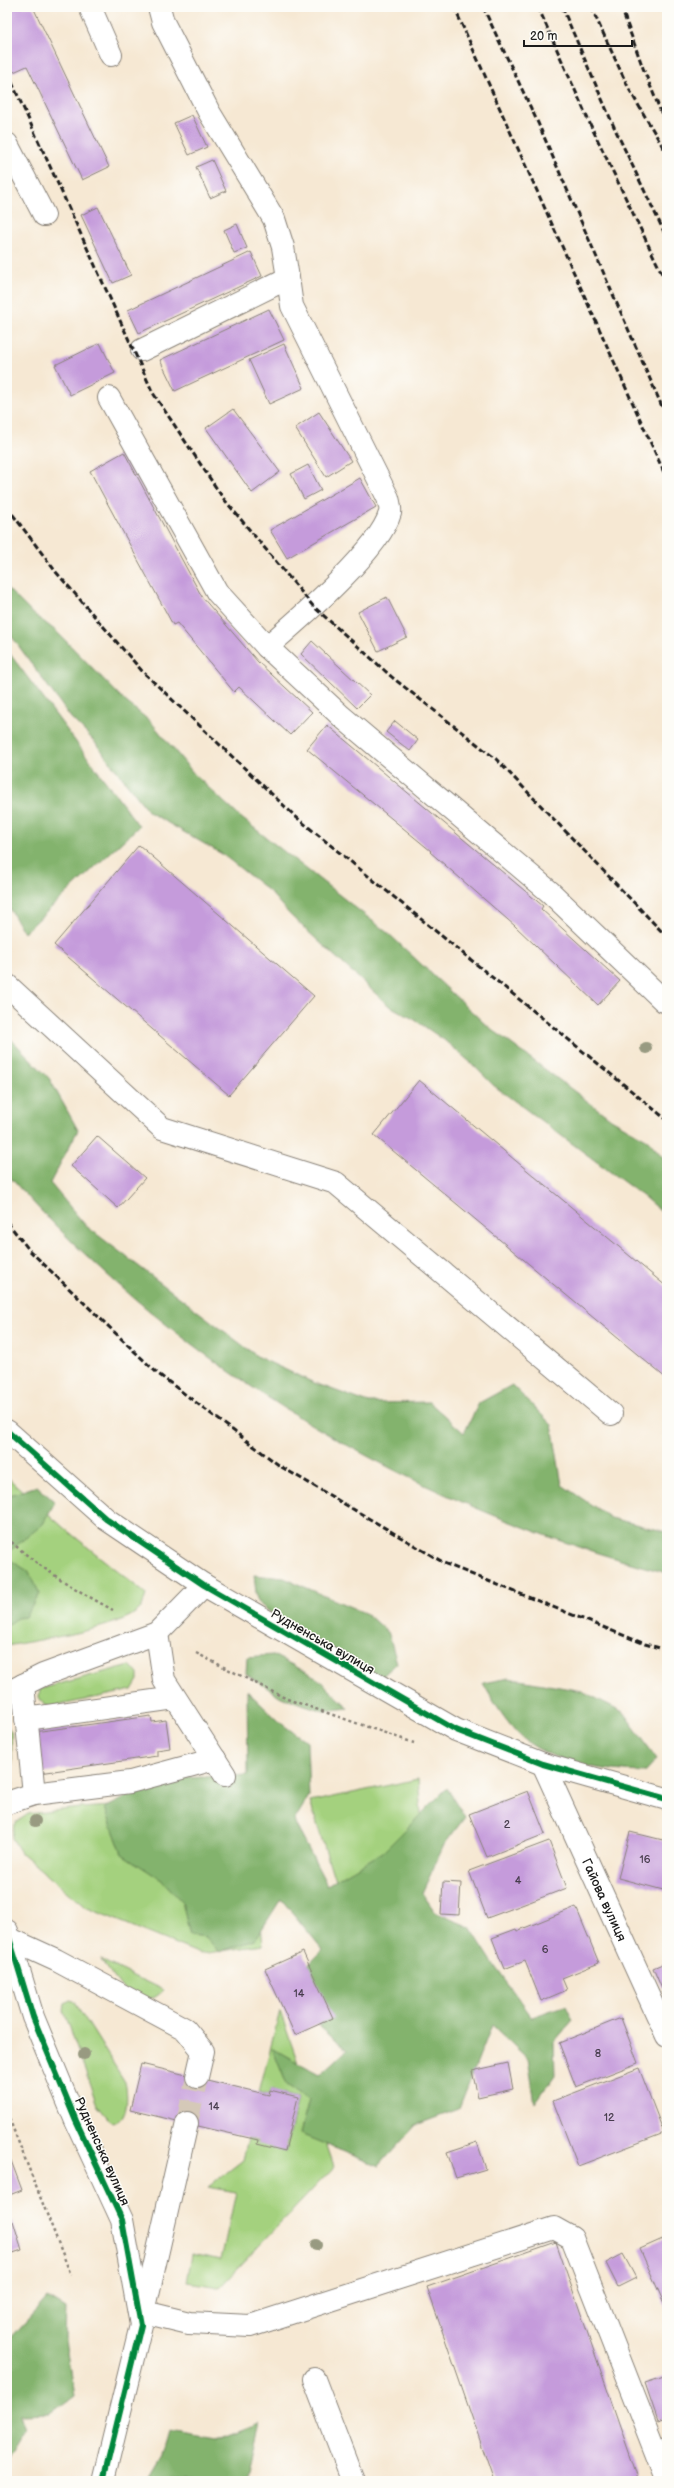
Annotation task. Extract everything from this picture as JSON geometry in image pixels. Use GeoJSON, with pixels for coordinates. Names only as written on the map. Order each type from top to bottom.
{"type":"FeatureCollection","features":[{"type":"Feature","properties":{"kind":"street"},"geometry":{"type":"LineString","coordinates":[[90,7],[111,54]]}},
{"type":"Feature","properties":{"kind":"street"},"geometry":{"type":"LineString","coordinates":[[159,7],[163,22],[209,112],[274,219],[283,247],[292,306],[388,498],[390,512],[373,544],[313,606],[267,647]]}},
{"type":"Feature","properties":{"kind":"street"},"geometry":{"type":"LineString","coordinates":[[7,144],[44,215]]}},
{"type":"Feature","properties":{"kind":"street"},"geometry":{"type":"LineString","coordinates":[[142,350],[288,278]]}},
{"type":"Feature","properties":{"kind":"street"},"geometry":{"type":"LineString","coordinates":[[109,398],[217,592],[267,647],[341,716],[550,892],[664,1001]]}},
{"type":"Feature","properties":{"kind":"street"},"geometry":{"type":"LineString","coordinates":[[7,985],[162,1128],[336,1184],[611,1414]]}},
{"type":"Feature","properties":{"kind":"street","name":"Рудненська вулиця"},"geometry":{"type":"LineString","coordinates":[[7,1431],[106,1519],[204,1585],[456,1730],[542,1764],[667,1799]]}},
{"type":"Feature","properties":{"kind":"street"},"geometry":{"type":"LineString","coordinates":[[34,1794],[26,1719],[15,1689],[43,1675],[157,1633],[204,1585]]}},
{"type":"Feature","properties":{"kind":"street"},"geometry":{"type":"LineString","coordinates":[[7,1803],[34,1794],[130,1782],[220,1767],[164,1680],[157,1633]]}},
{"type":"Feature","properties":{"kind":"street"},"geometry":{"type":"LineString","coordinates":[[26,1719],[176,1698]]}},
{"type":"Feature","properties":{"kind":"street","name":"Гайова вулиця"},"geometry":{"type":"LineString","coordinates":[[542,1764],[667,2036]]}},
{"type":"Feature","properties":{"kind":"street"},"geometry":{"type":"LineString","coordinates":[[8,1935],[185,2029],[203,2051],[197,2077]]}},
{"type":"Feature","properties":{"kind":"street","name":"Рудненська вулиця"},"geometry":{"type":"LineString","coordinates":[[8,1935],[33,2017],[76,2121],[122,2220],[142,2318],[103,2481]]}},
{"type":"Feature","properties":{"kind":"street"},"geometry":{"type":"LineString","coordinates":[[187,2123],[142,2318],[250,2326],[554,2228],[572,2238],[667,2481]]}},
{"type":"Feature","properties":{"kind":"street"},"geometry":{"type":"LineString","coordinates":[[314,2379],[353,2481]]}},
{"type":"Feature","properties":{"kind":"path"},"geometry":{"type":"LineString","coordinates":[[7,1538],[22,1552],[65,1581],[113,1610]]}},
{"type":"Feature","properties":{"kind":"path"},"geometry":{"type":"LineString","coordinates":[[196,1653],[287,1699]]}},
{"type":"Feature","properties":{"kind":"path"},"geometry":{"type":"LineString","coordinates":[[7,2113],[71,2275]]}},
{"type":"Feature","properties":{"kind":"green space"},"geometry":{"type":"Polygon","coordinates":[[[7,588],[31,612],[56,631],[125,701],[151,722],[195,775],[239,816],[389,934],[485,1024],[611,1119],[648,1140],[667,1162],[667,1217],[644,1197],[493,1085],[470,1062],[444,1040],[415,1020],[388,1005],[290,915],[269,891],[222,854],[149,812],[93,740],[71,718],[7,630],[7,588]]]}},
{"type":"Feature","properties":{"kind":"green space"},"geometry":{"type":"Polygon","coordinates":[[[7,650],[139,826],[24,933],[7,904],[7,650]]]}},
{"type":"Feature","properties":{"kind":"green space"},"geometry":{"type":"Polygon","coordinates":[[[7,1035],[49,1078],[78,1130],[50,1183],[86,1226],[258,1357],[312,1382],[369,1403],[429,1402],[464,1433],[479,1403],[512,1385],[552,1425],[562,1485],[611,1518],[667,1532],[667,1573],[573,1545],[482,1510],[393,1469],[307,1422],[226,1369],[148,1310],[75,1245],[7,1174],[7,1035]]]}},
{"type":"Feature","properties":{"kind":"green space"},"geometry":{"type":"Polygon","coordinates":[[[7,1477],[64,1528],[146,1594],[141,1608],[117,1622],[98,1628],[7,1646],[7,1477]]]}},
{"type":"Feature","properties":{"kind":"green space"},"geometry":{"type":"Polygon","coordinates":[[[37,1486],[55,1502],[43,1524],[7,1553],[7,1496],[37,1486]]]}},
{"type":"Feature","properties":{"kind":"green space"},"geometry":{"type":"Polygon","coordinates":[[[7,1558],[28,1571],[40,1594],[25,1617],[17,1618],[7,1626],[7,1558]]]}},
{"type":"Feature","properties":{"kind":"green space"},"geometry":{"type":"Polygon","coordinates":[[[254,1575],[284,1578],[367,1614],[389,1634],[397,1663],[376,1682],[294,1631],[257,1602],[254,1575]]]}},
{"type":"Feature","properties":{"kind":"green space"},"geometry":{"type":"Polygon","coordinates":[[[273,1655],[316,1677],[349,1708],[323,1711],[281,1697],[246,1674],[247,1657],[273,1655]]]}},
{"type":"Feature","properties":{"kind":"green space"},"geometry":{"type":"Polygon","coordinates":[[[130,1665],[138,1674],[138,1680],[132,1690],[51,1707],[44,1705],[39,1697],[40,1689],[130,1665]]]}},
{"type":"Feature","properties":{"kind":"green space"},"geometry":{"type":"Polygon","coordinates":[[[509,1678],[582,1691],[623,1712],[657,1759],[645,1772],[601,1769],[572,1763],[532,1745],[517,1733],[498,1708],[483,1683],[509,1678]]]}},
{"type":"Feature","properties":{"kind":"green space"},"geometry":{"type":"Polygon","coordinates":[[[247,1691],[282,1724],[307,1742],[309,1796],[294,1821],[327,1885],[383,1852],[447,1788],[465,1817],[444,1845],[422,1893],[436,1913],[470,1927],[496,1968],[532,2017],[566,2005],[573,2020],[554,2042],[555,2075],[535,2103],[528,2059],[492,2025],[459,2109],[416,2125],[379,2166],[300,2134],[309,2100],[287,2085],[272,2048],[320,2075],[347,2050],[312,2020],[293,1980],[323,1950],[281,1899],[255,1940],[219,1952],[206,1937],[190,1935],[182,1902],[163,1881],[122,1854],[105,1808],[162,1779],[248,1775],[247,1691]]]}},
{"type":"Feature","properties":{"kind":"green space"},"geometry":{"type":"Polygon","coordinates":[[[7,1725],[11,1732],[13,1785],[7,1788],[7,1725]]]}},
{"type":"Feature","properties":{"kind":"green space"},"geometry":{"type":"Polygon","coordinates":[[[418,1779],[425,1862],[336,1884],[310,1802],[418,1779]]]}},
{"type":"Feature","properties":{"kind":"green space"},"geometry":{"type":"Polygon","coordinates":[[[249,1798],[263,1945],[200,1954],[85,1907],[21,1853],[12,1838],[14,1824],[28,1814],[79,1808],[249,1798]]]}},
{"type":"Feature","properties":{"kind":"green space"},"geometry":{"type":"Polygon","coordinates":[[[101,1960],[163,1990],[155,1997],[147,1999],[128,1996],[101,1960]]]}},
{"type":"Feature","properties":{"kind":"green space"},"geometry":{"type":"Polygon","coordinates":[[[70,2000],[74,2001],[125,2082],[127,2093],[126,2106],[122,2117],[118,2121],[112,2123],[97,2105],[64,2011],[65,2003],[70,2000]]]}},
{"type":"Feature","properties":{"kind":"green space"},"geometry":{"type":"Polygon","coordinates":[[[280,2011],[334,2167],[220,2287],[187,2282],[192,2254],[221,2260],[236,2192],[208,2187],[243,2160],[248,2138],[285,2151],[287,2147],[298,2097],[270,2090],[269,2095],[259,2092],[280,2011]]]}},
{"type":"Feature","properties":{"kind":"green space"},"geometry":{"type":"Polygon","coordinates":[[[48,2297],[66,2308],[65,2340],[74,2396],[51,2413],[20,2414],[25,2430],[7,2459],[7,2342],[48,2297]]]}},
{"type":"Feature","properties":{"kind":"green space"},"geometry":{"type":"Polygon","coordinates":[[[260,2423],[246,2481],[148,2481],[163,2456],[170,2432],[216,2440],[260,2423]]]}},
{"type":"Feature","properties":{"kind":"building"},"geometry":{"type":"Polygon","coordinates":[[[7,7],[33,7],[109,167],[82,180],[27,66],[7,75],[7,7]]]}},
{"type":"Feature","properties":{"kind":"building"},"geometry":{"type":"Polygon","coordinates":[[[192,115],[207,147],[189,155],[174,123],[192,115]]]}},
{"type":"Feature","properties":{"kind":"building"},"geometry":{"type":"Polygon","coordinates":[[[212,160],[226,191],[210,198],[196,167],[212,160]]]}},
{"type":"Feature","properties":{"kind":"building"},"geometry":{"type":"Polygon","coordinates":[[[98,207],[131,275],[113,283],[81,215],[98,207]]]}},
{"type":"Feature","properties":{"kind":"building"},"geometry":{"type":"Polygon","coordinates":[[[237,224],[247,248],[234,253],[224,230],[237,224]]]}},
{"type":"Feature","properties":{"kind":"building"},"geometry":{"type":"Polygon","coordinates":[[[251,252],[262,276],[139,333],[128,310],[251,252]]]}},
{"type":"Feature","properties":{"kind":"building"},"geometry":{"type":"Polygon","coordinates":[[[269,309],[284,340],[175,391],[160,360],[269,309]]]}},
{"type":"Feature","properties":{"kind":"building"},"geometry":{"type":"Polygon","coordinates":[[[100,343],[115,373],[70,395],[55,365],[100,343]]]}},
{"type":"Feature","properties":{"kind":"building"},"geometry":{"type":"Polygon","coordinates":[[[284,344],[304,388],[269,404],[249,360],[284,344]]]}},
{"type":"Feature","properties":{"kind":"building"},"geometry":{"type":"Polygon","coordinates":[[[233,409],[280,472],[252,493],[206,428],[233,409]]]}},
{"type":"Feature","properties":{"kind":"building"},"geometry":{"type":"Polygon","coordinates":[[[319,412],[351,461],[326,477],[295,428],[319,412]]]}},
{"type":"Feature","properties":{"kind":"building"},"geometry":{"type":"Polygon","coordinates":[[[124,452],[202,597],[258,662],[312,712],[290,735],[239,687],[234,692],[177,623],[173,625],[90,471],[124,452]]]}},
{"type":"Feature","properties":{"kind":"building"},"geometry":{"type":"Polygon","coordinates":[[[308,465],[321,490],[304,499],[291,474],[308,465]]]}},
{"type":"Feature","properties":{"kind":"building"},"geometry":{"type":"Polygon","coordinates":[[[360,478],[376,507],[287,558],[270,530],[360,478]]]}},
{"type":"Feature","properties":{"kind":"building"},"geometry":{"type":"Polygon","coordinates":[[[387,597],[407,637],[378,651],[358,612],[387,597]]]}},
{"type":"Feature","properties":{"kind":"building"},"geometry":{"type":"Polygon","coordinates":[[[312,641],[370,695],[357,708],[301,654],[312,641]]]}},
{"type":"Feature","properties":{"kind":"building"},"geometry":{"type":"Polygon","coordinates":[[[395,721],[418,740],[410,751],[386,732],[395,721]]]}},
{"type":"Feature","properties":{"kind":"building"},"geometry":{"type":"Polygon","coordinates":[[[327,725],[543,906],[541,909],[620,981],[598,1005],[515,926],[430,852],[431,851],[307,749],[327,725]]]}},
{"type":"Feature","properties":{"kind":"building"},"geometry":{"type":"Polygon","coordinates":[[[139,845],[314,996],[229,1095],[54,945],[139,845]]]}},
{"type":"Feature","properties":{"kind":"building"},"geometry":{"type":"Polygon","coordinates":[[[419,1080],[667,1287],[667,1379],[374,1135],[419,1080]]]}},
{"type":"Feature","properties":{"kind":"building"},"geometry":{"type":"Polygon","coordinates":[[[97,1136],[145,1178],[118,1208],[71,1166],[97,1136]]]}},
{"type":"Feature","properties":{"kind":"building"},"geometry":{"type":"Polygon","coordinates":[[[151,1716],[152,1722],[166,1720],[170,1748],[157,1750],[157,1756],[40,1773],[34,1732],[151,1716]]]}},
{"type":"Feature","properties":{"kind":"building"},"geometry":{"type":"Polygon","coordinates":[[[528,1791],[545,1834],[487,1857],[469,1814],[528,1791]]]}},
{"type":"Feature","properties":{"kind":"building"},"geometry":{"type":"Polygon","coordinates":[[[630,1832],[667,1841],[667,1891],[618,1878],[630,1832]]]}},
{"type":"Feature","properties":{"kind":"building"},"geometry":{"type":"Polygon","coordinates":[[[549,1841],[567,1888],[487,1918],[469,1871],[549,1841]]]}},
{"type":"Feature","properties":{"kind":"building"},"geometry":{"type":"Polygon","coordinates":[[[443,1882],[461,1883],[459,1915],[441,1914],[443,1882]]]}},
{"type":"Feature","properties":{"kind":"building"},"geometry":{"type":"Polygon","coordinates":[[[576,1907],[599,1963],[562,1978],[567,1990],[541,2001],[525,1961],[504,1969],[492,1938],[516,1929],[517,1931],[576,1907]]]}},
{"type":"Feature","properties":{"kind":"building"},"geometry":{"type":"Polygon","coordinates":[[[303,1952],[333,2018],[295,2035],[265,1969],[303,1952]]]}},
{"type":"Feature","properties":{"kind":"building"},"geometry":{"type":"Polygon","coordinates":[[[667,1962],[667,1986],[662,1989],[653,1968],[667,1962]]]}},
{"type":"Feature","properties":{"kind":"building"},"geometry":{"type":"Polygon","coordinates":[[[621,2018],[638,2063],[576,2087],[559,2043],[621,2018]]]}},
{"type":"Feature","properties":{"kind":"building"},"geometry":{"type":"Polygon","coordinates":[[[508,2063],[513,2089],[478,2097],[472,2071],[508,2063]]]}},
{"type":"Feature","properties":{"kind":"building"},"geometry":{"type":"Polygon","coordinates":[[[141,2064],[269,2095],[270,2090],[298,2097],[285,2151],[257,2144],[258,2140],[130,2110],[141,2064]]]}},
{"type":"Feature","properties":{"kind":"building"},"geometry":{"type":"Polygon","coordinates":[[[639,2068],[664,2133],[578,2166],[553,2101],[639,2068]]]}},
{"type":"Feature","properties":{"kind":"building"},"geometry":{"type":"Polygon","coordinates":[[[477,2142],[486,2169],[456,2178],[447,2152],[477,2142]]]}},
{"type":"Feature","properties":{"kind":"building"},"geometry":{"type":"Polygon","coordinates":[[[7,2150],[22,2190],[7,2196],[7,2150]]]}},
{"type":"Feature","properties":{"kind":"building"},"geometry":{"type":"Polygon","coordinates":[[[13,2221],[22,2250],[7,2255],[7,2223],[13,2221]]]}},
{"type":"Feature","properties":{"kind":"building"},"geometry":{"type":"Polygon","coordinates":[[[667,2237],[667,2310],[640,2249],[667,2237]]]}},
{"type":"Feature","properties":{"kind":"building"},"geometry":{"type":"Polygon","coordinates":[[[556,2242],[639,2481],[494,2481],[427,2287],[556,2242]]]}},
{"type":"Feature","properties":{"kind":"building"},"geometry":{"type":"Polygon","coordinates":[[[623,2254],[636,2278],[618,2287],[606,2263],[623,2254]]]}},
{"type":"Feature","properties":{"kind":"building"},"geometry":{"type":"Polygon","coordinates":[[[667,2376],[667,2418],[658,2421],[645,2383],[667,2376]]]}},
{"type":"Feature","properties":{"kind":"tunnel"},"geometry":{"type":"LineString","coordinates":[[187,2123],[197,2077]]}},
{"type":"Feature","properties":{"kind":"railway"},"geometry":{"type":"LineString","coordinates":[[454,7],[667,479]]}},
{"type":"Feature","properties":{"kind":"railway"},"geometry":{"type":"LineString","coordinates":[[483,7],[538,123],[667,418]]}},
{"type":"Feature","properties":{"kind":"railway"},"geometry":{"type":"LineString","coordinates":[[538,7],[591,126],[667,284]]}},
{"type":"Feature","properties":{"kind":"railway"},"geometry":{"type":"LineString","coordinates":[[562,7],[615,129],[667,238]]}},
{"type":"Feature","properties":{"kind":"railway"},"geometry":{"type":"LineString","coordinates":[[591,7],[629,89],[667,154]]}},
{"type":"Feature","properties":{"kind":"railway"},"geometry":{"type":"LineString","coordinates":[[621,7],[643,68],[667,127]]}},
{"type":"Feature","properties":{"kind":"railway"},"geometry":{"type":"LineString","coordinates":[[8,74],[153,393],[223,498],[313,606],[393,678],[496,759],[667,937]]}},
{"type":"Feature","properties":{"kind":"railway"},"geometry":{"type":"LineString","coordinates":[[7,507],[56,572],[142,671],[296,817],[667,1120]]}},
{"type":"Feature","properties":{"kind":"railway"},"geometry":{"type":"LineString","coordinates":[[7,1222],[30,1251],[157,1373],[280,1466],[446,1564],[645,1644],[667,1650]]}},
{"type":"Feature","properties":{"kind":"cycle path"},"geometry":{"type":"LineString","coordinates":[[7,1431],[106,1519],[204,1585],[456,1730],[543,1764],[667,1799]]}},
{"type":"Feature","properties":{"kind":"cycle path"},"geometry":{"type":"LineString","coordinates":[[7,1931],[33,2017],[76,2121],[122,2220],[141,2325],[103,2481]]}}]}
